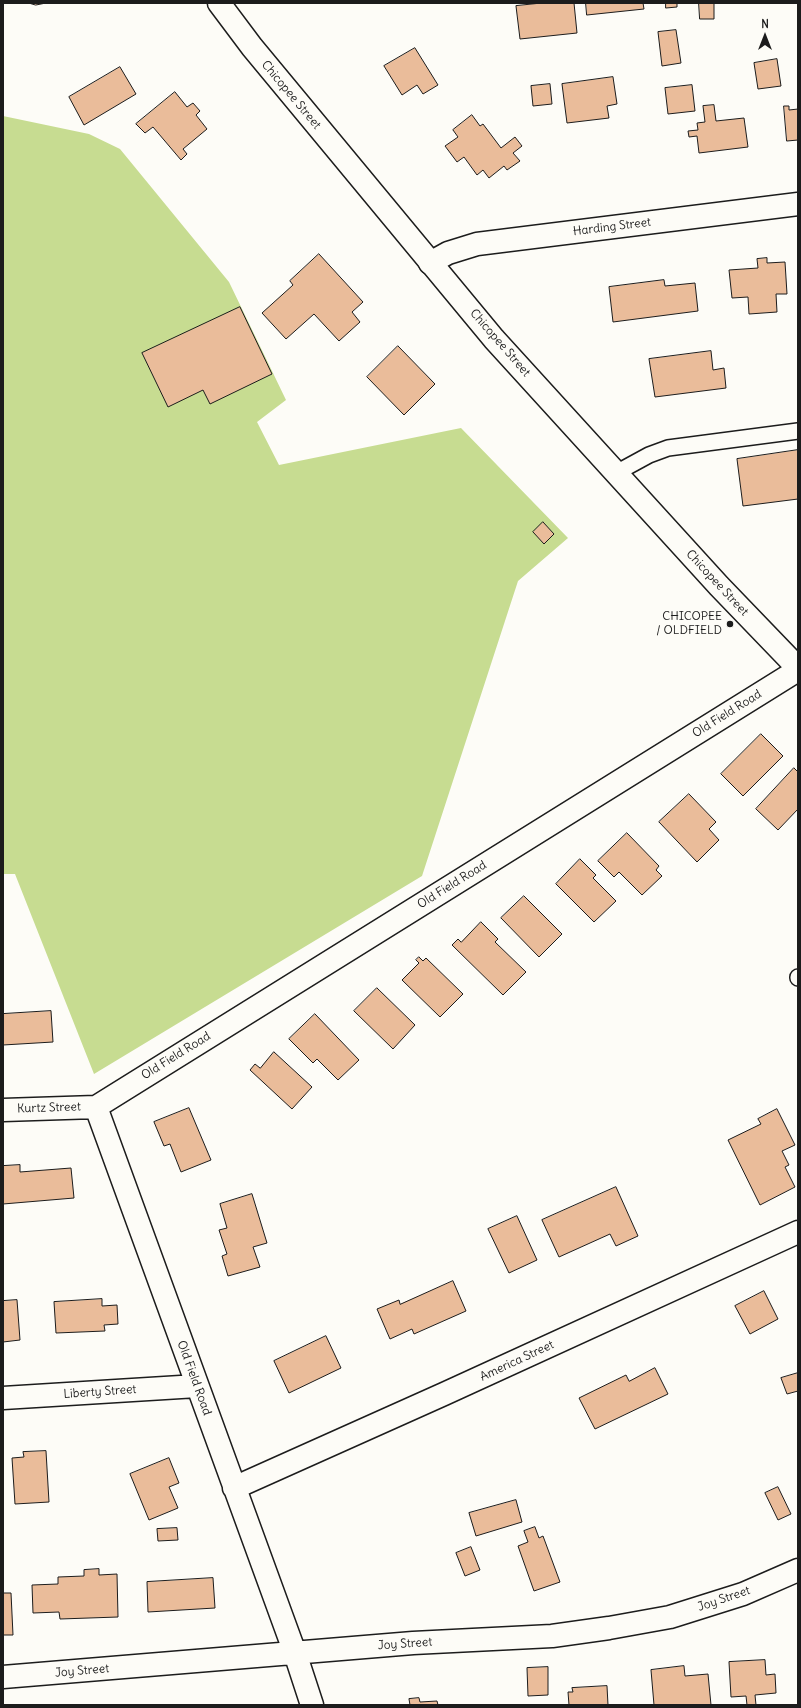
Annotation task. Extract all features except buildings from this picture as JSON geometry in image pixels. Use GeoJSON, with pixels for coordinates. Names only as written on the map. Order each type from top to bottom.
{"type":"FeatureCollection","features":[{"type":"Feature","properties":{"kind":"street","name":"Chicopee Street"},"geometry":{"type":"LineString","coordinates":[[219,3],[252,47],[494,338],[719,586],[797,664]]}},
{"type":"Feature","properties":{"kind":"street","name":"Harding Street"},"geometry":{"type":"LineString","coordinates":[[430,262],[448,253],[477,244],[798,204]]}},
{"type":"Feature","properties":{"kind":"street","name":"Old Field Road"},"geometry":{"type":"LineString","coordinates":[[312,1705],[295,1654],[96,1107],[797,664]]}},
{"type":"Feature","properties":{"kind":"street","name":"Kurtz Street"},"geometry":{"type":"LineString","coordinates":[[3,1110],[96,1107]]}},
{"type":"Feature","properties":{"kind":"street","name":"America Street"},"geometry":{"type":"LineString","coordinates":[[234,1488],[444,1394],[798,1232]]}},
{"type":"Feature","properties":{"kind":"street","name":"Liberty Street"},"geometry":{"type":"LineString","coordinates":[[3,1398],[197,1386]]}},
{"type":"Feature","properties":{"kind":"street","name":"Joy Street"},"geometry":{"type":"LineString","coordinates":[[3,1677],[295,1654],[413,1643],[552,1636],[670,1617],[743,1594],[798,1570]]}},
{"type":"Feature","properties":{"kind":"lane"},"geometry":{"type":"LineString","coordinates":[[616,473],[649,455],[668,448],[798,431]]}},
{"type":"Feature","properties":{"kind":"green space"},"geometry":{"type":"Polygon","coordinates":[[[3,116],[89,134],[120,149],[229,282],[286,400],[257,422],[279,465],[461,428],[568,538],[518,581],[422,876],[94,1074],[15,874],[3,874],[3,116]]]}},
{"type":"Feature","properties":{"kind":"place","name":"CHICOPEE / OLDFIELD"},"geometry":{"type":"Point","coordinates":[730,624]}}]}
